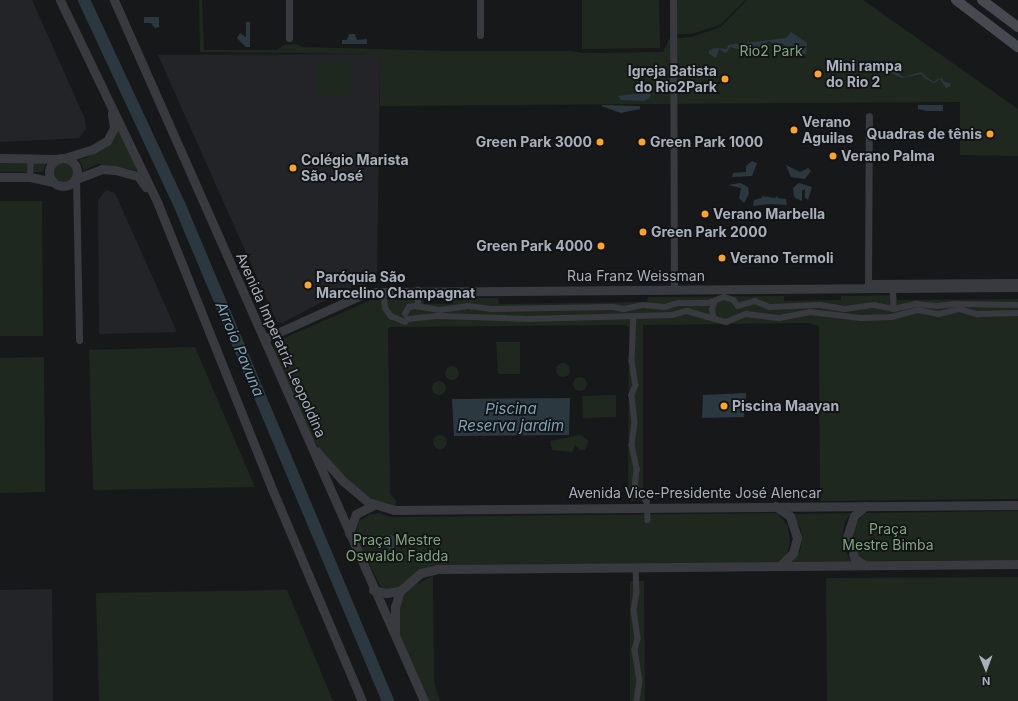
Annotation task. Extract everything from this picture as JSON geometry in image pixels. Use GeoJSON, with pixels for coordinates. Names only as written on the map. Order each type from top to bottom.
{"type":"FeatureCollection","features":[{"type":"Feature","properties":{"kind":"main road"},"geometry":{"type":"LineString","coordinates":[[956,0],[1018,47]]}},
{"type":"Feature","properties":{"kind":"main road"},"geometry":{"type":"LineString","coordinates":[[982,0],[1018,27]]}},
{"type":"Feature","properties":{"kind":"street"},"geometry":{"type":"LineString","coordinates":[[60,0],[158,204],[269,482],[362,701]]}},
{"type":"Feature","properties":{"kind":"street","name":"Avenida Imperatriz Leopoldina"},"geometry":{"type":"LineString","coordinates":[[114,0],[373,590],[424,701]]}},
{"type":"Feature","properties":{"kind":"street"},"geometry":{"type":"LineString","coordinates":[[288,0],[289,38]]}},
{"type":"Feature","properties":{"kind":"street"},"geometry":{"type":"LineString","coordinates":[[480,0],[480,35]]}},
{"type":"Feature","properties":{"kind":"street"},"geometry":{"type":"LineString","coordinates":[[673,0],[674,290]]}},
{"type":"Feature","properties":{"kind":"street"},"geometry":{"type":"LineString","coordinates":[[53,182],[50,169],[61,159],[93,149],[110,138],[114,124],[108,98]]}},
{"type":"Feature","properties":{"kind":"street"},"geometry":{"type":"LineString","coordinates":[[869,116],[868,285],[1018,282]]}},
{"type":"Feature","properties":{"kind":"street"},"geometry":{"type":"LineString","coordinates":[[0,158],[61,159],[72,161],[76,167],[79,340]]}},
{"type":"Feature","properties":{"kind":"street"},"geometry":{"type":"LineString","coordinates":[[30,158],[30,177]]}},
{"type":"Feature","properties":{"kind":"street"},"geometry":{"type":"LineString","coordinates":[[0,177],[30,177],[65,186],[76,179],[102,169],[134,175],[141,179],[158,204]]}},
{"type":"Feature","properties":{"kind":"street","name":"Rua Franz Weissman"},"geometry":{"type":"LineString","coordinates":[[264,339],[361,295],[383,291],[674,290],[868,285],[893,287],[1018,287]]}},
{"type":"Feature","properties":{"kind":"street"},"geometry":{"type":"LineString","coordinates":[[893,287],[894,308]]}},
{"type":"Feature","properties":{"kind":"street"},"geometry":{"type":"LineString","coordinates":[[418,290],[418,307]]}},
{"type":"Feature","properties":{"kind":"street"},"geometry":{"type":"LineString","coordinates":[[383,291],[386,309],[391,316],[400,318],[407,316],[439,316],[528,319],[672,315],[692,311],[713,316],[726,322],[736,317],[756,314],[780,318],[810,312],[845,317],[885,317],[918,310],[939,314],[959,310],[977,314],[1018,313]]}},
{"type":"Feature","properties":{"kind":"street"},"geometry":{"type":"LineString","coordinates":[[407,316],[409,307],[440,310],[468,306],[491,309],[613,307],[624,309],[643,305],[665,307],[679,303],[715,301],[724,297],[730,298],[738,306]]}},
{"type":"Feature","properties":{"kind":"street"},"geometry":{"type":"LineString","coordinates":[[713,316],[712,310],[715,301]]}},
{"type":"Feature","properties":{"kind":"street"},"geometry":{"type":"LineString","coordinates":[[738,306],[755,302],[770,307],[820,305],[845,308],[874,305],[894,308],[916,304],[938,306],[955,304],[1018,305]]}},
{"type":"Feature","properties":{"kind":"street"},"geometry":{"type":"LineString","coordinates":[[736,317],[738,306]]}},
{"type":"Feature","properties":{"kind":"street"},"geometry":{"type":"LineString","coordinates":[[634,316],[632,361],[636,385],[632,395],[635,422],[632,445],[637,469],[635,489],[638,495],[645,498],[648,520]]}},
{"type":"Feature","properties":{"kind":"street","name":"Avenida Vice-Presidente José Alencar"},"geometry":{"type":"LineString","coordinates":[[306,438],[343,481],[374,505],[394,510],[1018,505]]}},
{"type":"Feature","properties":{"kind":"street"},"geometry":{"type":"LineString","coordinates":[[349,533],[356,514],[374,505]]}},
{"type":"Feature","properties":{"kind":"street"},"geometry":{"type":"LineString","coordinates":[[775,506],[790,516],[797,538],[793,553],[781,565]]}},
{"type":"Feature","properties":{"kind":"street"},"geometry":{"type":"LineString","coordinates":[[864,565],[855,559],[848,537],[854,516],[865,506]]}},
{"type":"Feature","properties":{"kind":"street"},"geometry":{"type":"LineString","coordinates":[[373,590],[386,593],[400,591],[420,573],[439,569],[1018,564]]}},
{"type":"Feature","properties":{"kind":"street"},"geometry":{"type":"LineString","coordinates":[[636,567],[637,592],[634,610],[638,639],[635,650],[640,680],[637,701]]}},
{"type":"Feature","properties":{"kind":"street"},"geometry":{"type":"LineString","coordinates":[[396,640],[394,616],[400,591]]}},
{"type":"Feature","properties":{"kind":"shaded area"},"geometry":{"type":"Polygon","coordinates":[[[0,0],[32,0],[85,119],[86,129],[79,138],[0,142],[0,0]]]}},
{"type":"Feature","properties":{"kind":"shaded area","name":"Colégio Marista São José"},"geometry":{"type":"Polygon","coordinates":[[[380,54],[377,281],[347,289],[282,323],[277,322],[158,55],[380,54]]]}},
{"type":"Feature","properties":{"kind":"shaded area"},"geometry":{"type":"Polygon","coordinates":[[[106,190],[115,193],[177,332],[99,334],[98,200],[106,190]]]}},
{"type":"Feature","properties":{"kind":"shaded area"},"geometry":{"type":"Polygon","coordinates":[[[52,589],[53,701],[0,701],[0,590],[52,589]]]}},
{"type":"Feature","properties":{"kind":"green space","name":"Rio2 Park"},"geometry":{"type":"Polygon","coordinates":[[[199,0],[202,0],[204,50],[277,50],[284,45],[296,44],[302,47],[447,51],[571,51],[582,53],[663,52],[669,39],[691,37],[721,27],[747,0],[863,0],[1018,109],[1018,156],[960,155],[960,102],[380,106],[380,54],[200,52],[199,0]]]}},
{"type":"Feature","properties":{"kind":"green space"},"geometry":{"type":"Polygon","coordinates":[[[582,0],[659,0],[660,48],[582,49],[582,0]]]}},
{"type":"Feature","properties":{"kind":"green space"},"geometry":{"type":"Polygon","coordinates":[[[677,0],[745,0],[720,25],[691,34],[677,34],[677,0]]]}},
{"type":"Feature","properties":{"kind":"green space"},"geometry":{"type":"Polygon","coordinates":[[[351,60],[351,96],[315,97],[315,61],[351,60]]]}},
{"type":"Feature","properties":{"kind":"green space"},"geometry":{"type":"Polygon","coordinates":[[[120,128],[137,170],[98,164],[84,170],[79,159],[86,158],[105,148],[120,128]]]}},
{"type":"Feature","properties":{"kind":"green space"},"geometry":{"type":"Polygon","coordinates":[[[46,162],[43,172],[0,172],[0,163],[46,162]]]}},
{"type":"Feature","properties":{"kind":"green space"},"geometry":{"type":"Polygon","coordinates":[[[64,162],[71,165],[74,172],[71,179],[64,182],[57,179],[54,172],[57,165],[64,162]]]}},
{"type":"Feature","properties":{"kind":"green space"},"geometry":{"type":"Polygon","coordinates":[[[0,201],[42,201],[43,336],[0,336],[0,201]]]}},
{"type":"Feature","properties":{"kind":"green space"},"geometry":{"type":"Polygon","coordinates":[[[897,295],[897,300],[1018,299],[1018,499],[820,501],[819,326],[808,323],[643,325],[643,500],[628,501],[629,327],[625,325],[390,327],[388,329],[390,494],[396,500],[396,508],[372,499],[344,478],[325,458],[308,431],[274,352],[274,347],[280,340],[371,300],[423,299],[424,304],[453,304],[453,298],[498,298],[499,304],[647,302],[648,297],[784,296],[784,301],[841,300],[841,296],[897,295]]]}},
{"type":"Feature","properties":{"kind":"green space"},"geometry":{"type":"Polygon","coordinates":[[[496,342],[520,342],[520,374],[498,374],[496,342]]]}},
{"type":"Feature","properties":{"kind":"green space"},"geometry":{"type":"Polygon","coordinates":[[[195,347],[255,487],[93,490],[89,350],[195,347]]]}},
{"type":"Feature","properties":{"kind":"green space"},"geometry":{"type":"Polygon","coordinates":[[[44,357],[45,492],[0,493],[0,358],[44,357]]]}},
{"type":"Feature","properties":{"kind":"green space"},"geometry":{"type":"Polygon","coordinates":[[[560,363],[566,363],[570,367],[570,373],[566,377],[560,377],[556,373],[556,367],[560,363]]]}},
{"type":"Feature","properties":{"kind":"green space"},"geometry":{"type":"Polygon","coordinates":[[[449,366],[455,366],[459,370],[459,376],[455,380],[449,380],[445,376],[445,370],[449,366]]]}},
{"type":"Feature","properties":{"kind":"green space"},"geometry":{"type":"Polygon","coordinates":[[[577,377],[583,377],[587,381],[587,387],[583,391],[577,391],[573,387],[573,381],[577,377]]]}},
{"type":"Feature","properties":{"kind":"green space"},"geometry":{"type":"Polygon","coordinates":[[[436,381],[442,381],[446,385],[446,391],[442,395],[436,395],[432,391],[432,385],[436,381]]]}},
{"type":"Feature","properties":{"kind":"green space"},"geometry":{"type":"Polygon","coordinates":[[[616,395],[616,417],[583,418],[582,396],[616,395]]]}},
{"type":"Feature","properties":{"kind":"green space"},"geometry":{"type":"Polygon","coordinates":[[[437,435],[443,435],[447,439],[447,445],[443,449],[437,449],[433,445],[433,439],[437,435]]]}},
{"type":"Feature","properties":{"kind":"green space"},"geometry":{"type":"Polygon","coordinates":[[[581,435],[589,441],[585,450],[580,450],[575,445],[572,452],[552,450],[550,441],[581,435]]]}},
{"type":"Feature","properties":{"kind":"green space","name":"Praça Mestre Bimba"},"geometry":{"type":"Polygon","coordinates":[[[1018,511],[1018,560],[864,561],[859,556],[852,539],[857,522],[865,513],[1018,511]]]}},
{"type":"Feature","properties":{"kind":"green space","name":"Praça Mestre Oswaldo Fadda"},"geometry":{"type":"Polygon","coordinates":[[[379,513],[390,517],[777,513],[788,526],[790,543],[787,554],[778,563],[444,566],[399,589],[382,589],[355,536],[359,521],[369,515],[379,513]]]}},
{"type":"Feature","properties":{"kind":"green space"},"geometry":{"type":"Polygon","coordinates":[[[851,513],[845,522],[842,537],[844,549],[852,562],[792,562],[800,551],[802,539],[800,527],[792,514],[851,513]]]}},
{"type":"Feature","properties":{"kind":"green space"},"geometry":{"type":"Polygon","coordinates":[[[433,576],[434,682],[440,701],[427,701],[398,634],[396,617],[402,597],[412,586],[433,576]]]}},
{"type":"Feature","properties":{"kind":"green space"},"geometry":{"type":"Polygon","coordinates":[[[1018,577],[1018,701],[827,701],[826,578],[1018,577]]]}},
{"type":"Feature","properties":{"kind":"green space"},"geometry":{"type":"Polygon","coordinates":[[[630,581],[644,581],[645,701],[630,701],[630,581]]]}},
{"type":"Feature","properties":{"kind":"green space"},"geometry":{"type":"Polygon","coordinates":[[[287,590],[333,701],[99,701],[96,593],[287,590]]]}},
{"type":"Feature","properties":{"kind":"water"},"geometry":{"type":"Polygon","coordinates":[[[144,17],[159,17],[159,27],[155,28],[151,23],[144,23],[144,17]]]}},
{"type":"Feature","properties":{"kind":"water"},"geometry":{"type":"Polygon","coordinates":[[[246,22],[250,22],[250,47],[246,47],[237,38],[240,33],[246,37],[246,22]]]}},
{"type":"Feature","properties":{"kind":"water"},"geometry":{"type":"Polygon","coordinates":[[[791,32],[807,43],[806,54],[803,55],[794,48],[791,51],[782,43],[779,47],[769,41],[753,53],[730,47],[726,53],[719,49],[716,58],[709,54],[709,51],[714,48],[727,49],[728,45],[786,38],[791,32]]]}},
{"type":"Feature","properties":{"kind":"water"},"geometry":{"type":"Polygon","coordinates":[[[349,34],[355,34],[357,40],[367,39],[367,44],[342,44],[342,40],[347,40],[349,34]]]}},
{"type":"Feature","properties":{"kind":"water"},"geometry":{"type":"Polygon","coordinates":[[[885,62],[891,62],[894,70],[903,77],[921,72],[934,82],[937,79],[942,78],[944,82],[950,83],[951,86],[946,88],[940,79],[934,83],[926,79],[921,74],[902,78],[891,73],[891,66],[888,64],[888,72],[881,72],[877,66],[885,62]]]}},
{"type":"Feature","properties":{"kind":"water"},"geometry":{"type":"Polygon","coordinates":[[[649,92],[651,94],[649,99],[644,101],[621,100],[618,96],[649,92]]]}},
{"type":"Feature","properties":{"kind":"water"},"geometry":{"type":"Polygon","coordinates":[[[918,105],[943,105],[943,111],[927,111],[918,109],[918,105]]]}},
{"type":"Feature","properties":{"kind":"water"},"geometry":{"type":"Polygon","coordinates":[[[601,106],[640,106],[640,109],[621,113],[601,106]]]}},
{"type":"Feature","properties":{"kind":"water"},"geometry":{"type":"Polygon","coordinates":[[[752,161],[757,163],[752,176],[732,177],[733,173],[746,172],[746,166],[752,161]]]}},
{"type":"Feature","properties":{"kind":"water"},"geometry":{"type":"Polygon","coordinates":[[[786,165],[800,172],[808,168],[811,171],[805,179],[791,177],[786,165]]]}},
{"type":"Feature","properties":{"kind":"water"},"geometry":{"type":"Polygon","coordinates":[[[740,183],[748,187],[749,194],[744,203],[739,198],[741,188],[728,185],[740,183]]]}},
{"type":"Feature","properties":{"kind":"water"},"geometry":{"type":"Polygon","coordinates":[[[799,183],[812,187],[808,200],[805,198],[805,189],[802,191],[802,201],[794,197],[793,188],[799,183]]]}},
{"type":"Feature","properties":{"kind":"water"},"geometry":{"type":"Polygon","coordinates":[[[762,196],[775,198],[777,196],[778,198],[786,199],[787,205],[770,204],[753,206],[754,200],[762,198],[762,196]]]}},
{"type":"Feature","properties":{"kind":"water","name":"Piscina Maayan"},"geometry":{"type":"Polygon","coordinates":[[[746,393],[744,417],[702,418],[703,395],[746,393]]]}},
{"type":"Feature","properties":{"kind":"water","name":"Piscina Reserva jardim"},"geometry":{"type":"Polygon","coordinates":[[[570,398],[569,435],[454,436],[452,399],[570,398]]]}},
{"type":"Feature","properties":{"kind":"water"},"geometry":{"type":"Polygon","coordinates":[[[387,535],[393,535],[397,539],[397,545],[393,549],[387,549],[383,545],[383,539],[387,535]]]}},
{"type":"Feature","properties":{"kind":"waterway","name":"Arroio Pavuna"},"geometry":{"type":"LineString","coordinates":[[84,0],[180,206],[388,701]]}},
{"type":"Feature","properties":{"kind":"place","name":"Mini rampa do Rio 2"},"geometry":{"type":"Point","coordinates":[818,74]}},
{"type":"Feature","properties":{"kind":"place","name":"Igreja Batista do Rio2Park"},"geometry":{"type":"Point","coordinates":[725,79]}},
{"type":"Feature","properties":{"kind":"place","name":"Verano Aguilas"},"geometry":{"type":"Point","coordinates":[794,130]}},
{"type":"Feature","properties":{"kind":"place","name":"Quadras de tênis"},"geometry":{"type":"Point","coordinates":[990,134]}},
{"type":"Feature","properties":{"kind":"place","name":"Green Park 3000"},"geometry":{"type":"Point","coordinates":[600,142]}},
{"type":"Feature","properties":{"kind":"place","name":"Green Park 1000"},"geometry":{"type":"Point","coordinates":[642,142]}},
{"type":"Feature","properties":{"kind":"place","name":"Verano Palma"},"geometry":{"type":"Point","coordinates":[833,156]}},
{"type":"Feature","properties":{"kind":"place","name":"Colégio Marista São José"},"geometry":{"type":"Point","coordinates":[293,168]}},
{"type":"Feature","properties":{"kind":"place","name":"Verano Marbella"},"geometry":{"type":"Point","coordinates":[705,214]}},
{"type":"Feature","properties":{"kind":"place","name":"Green Park 2000"},"geometry":{"type":"Point","coordinates":[643,232]}},
{"type":"Feature","properties":{"kind":"place","name":"Green Park 4000"},"geometry":{"type":"Point","coordinates":[601,246]}},
{"type":"Feature","properties":{"kind":"place","name":"Verano Termoli"},"geometry":{"type":"Point","coordinates":[722,258]}},
{"type":"Feature","properties":{"kind":"place","name":"Paróquia São Marcelino Champagnat"},"geometry":{"type":"Point","coordinates":[308,285]}},
{"type":"Feature","properties":{"kind":"place","name":"Piscina Maayan"},"geometry":{"type":"Point","coordinates":[724,406]}}]}
